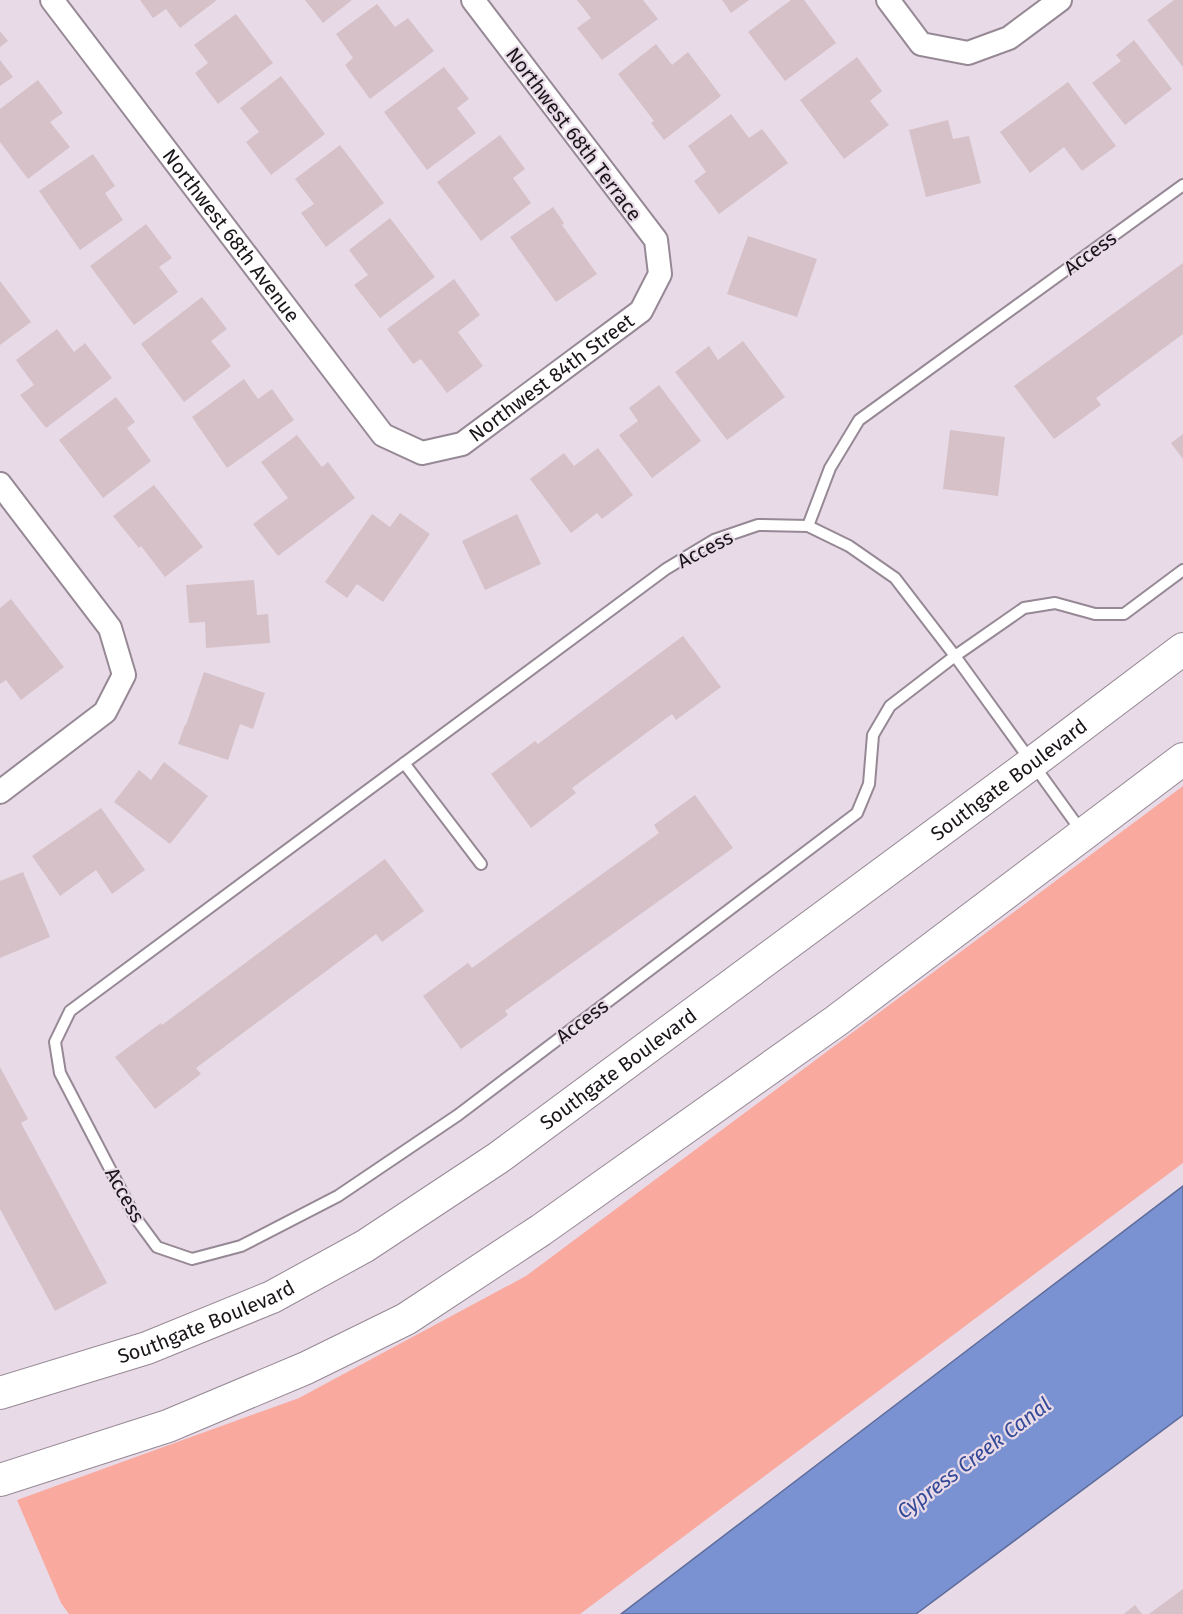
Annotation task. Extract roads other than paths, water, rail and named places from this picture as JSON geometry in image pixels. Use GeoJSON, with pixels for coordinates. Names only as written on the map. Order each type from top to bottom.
{"type":"FeatureCollection","features":[{"type":"Feature","properties":{"kind":"main road","name":"Southgate Boulevard"},"geometry":{"type":"LineString","coordinates":[[0,1393],[147,1348],[272,1297],[365,1246],[498,1158],[1183,649]]}},
{"type":"Feature","properties":{"kind":"main road"},"geometry":{"type":"LineString","coordinates":[[0,1480],[168,1426],[306,1368],[406,1319],[541,1230],[836,1021],[1183,759]]}},
{"type":"Feature","properties":{"kind":"street","name":"Northwest 68th Avenue"},"geometry":{"type":"LineString","coordinates":[[52,0],[383,435],[422,453]]}},
{"type":"Feature","properties":{"kind":"street","name":"Northwest 68th Terrace"},"geometry":{"type":"LineString","coordinates":[[473,0],[656,240],[660,274]]}},
{"type":"Feature","properties":{"kind":"street"},"geometry":{"type":"LineString","coordinates":[[888,0],[921,44],[968,53],[1009,38],[1060,0]]}},
{"type":"Feature","properties":{"kind":"street","name":"Northwest 84th Street"},"geometry":{"type":"LineString","coordinates":[[422,453],[462,444],[632,318],[641,311],[660,274]]}},
{"type":"Feature","properties":{"kind":"street"},"geometry":{"type":"LineString","coordinates":[[0,484],[110,628],[124,675],[105,712],[0,792]]}},
{"type":"Feature","properties":{"kind":"lane","name":"Access"},"geometry":{"type":"LineString","coordinates":[[808,526],[830,468],[859,420],[1183,185]]}},
{"type":"Feature","properties":{"kind":"lane","name":"Access"},"geometry":{"type":"LineString","coordinates":[[1084,834],[955,656],[895,578],[849,546],[808,526],[758,525],[714,540],[666,569],[70,1011],[55,1042],[60,1073],[135,1217],[157,1247],[192,1258],[241,1246],[338,1196],[458,1115],[857,813],[869,784],[873,735],[890,706],[955,656],[1024,608],[1055,603],[1095,614],[1124,614],[1183,570]]}},
{"type":"Feature","properties":{"kind":"lane"},"geometry":{"type":"LineString","coordinates":[[404,763],[481,864]]}},
{"type":"Feature","properties":{"kind":"water","name":"Cypress Creek Canal"},"geometry":{"type":"Polygon","coordinates":[[[1183,1186],[1183,1415],[916,1614],[621,1614],[1183,1186]]]}}]}
